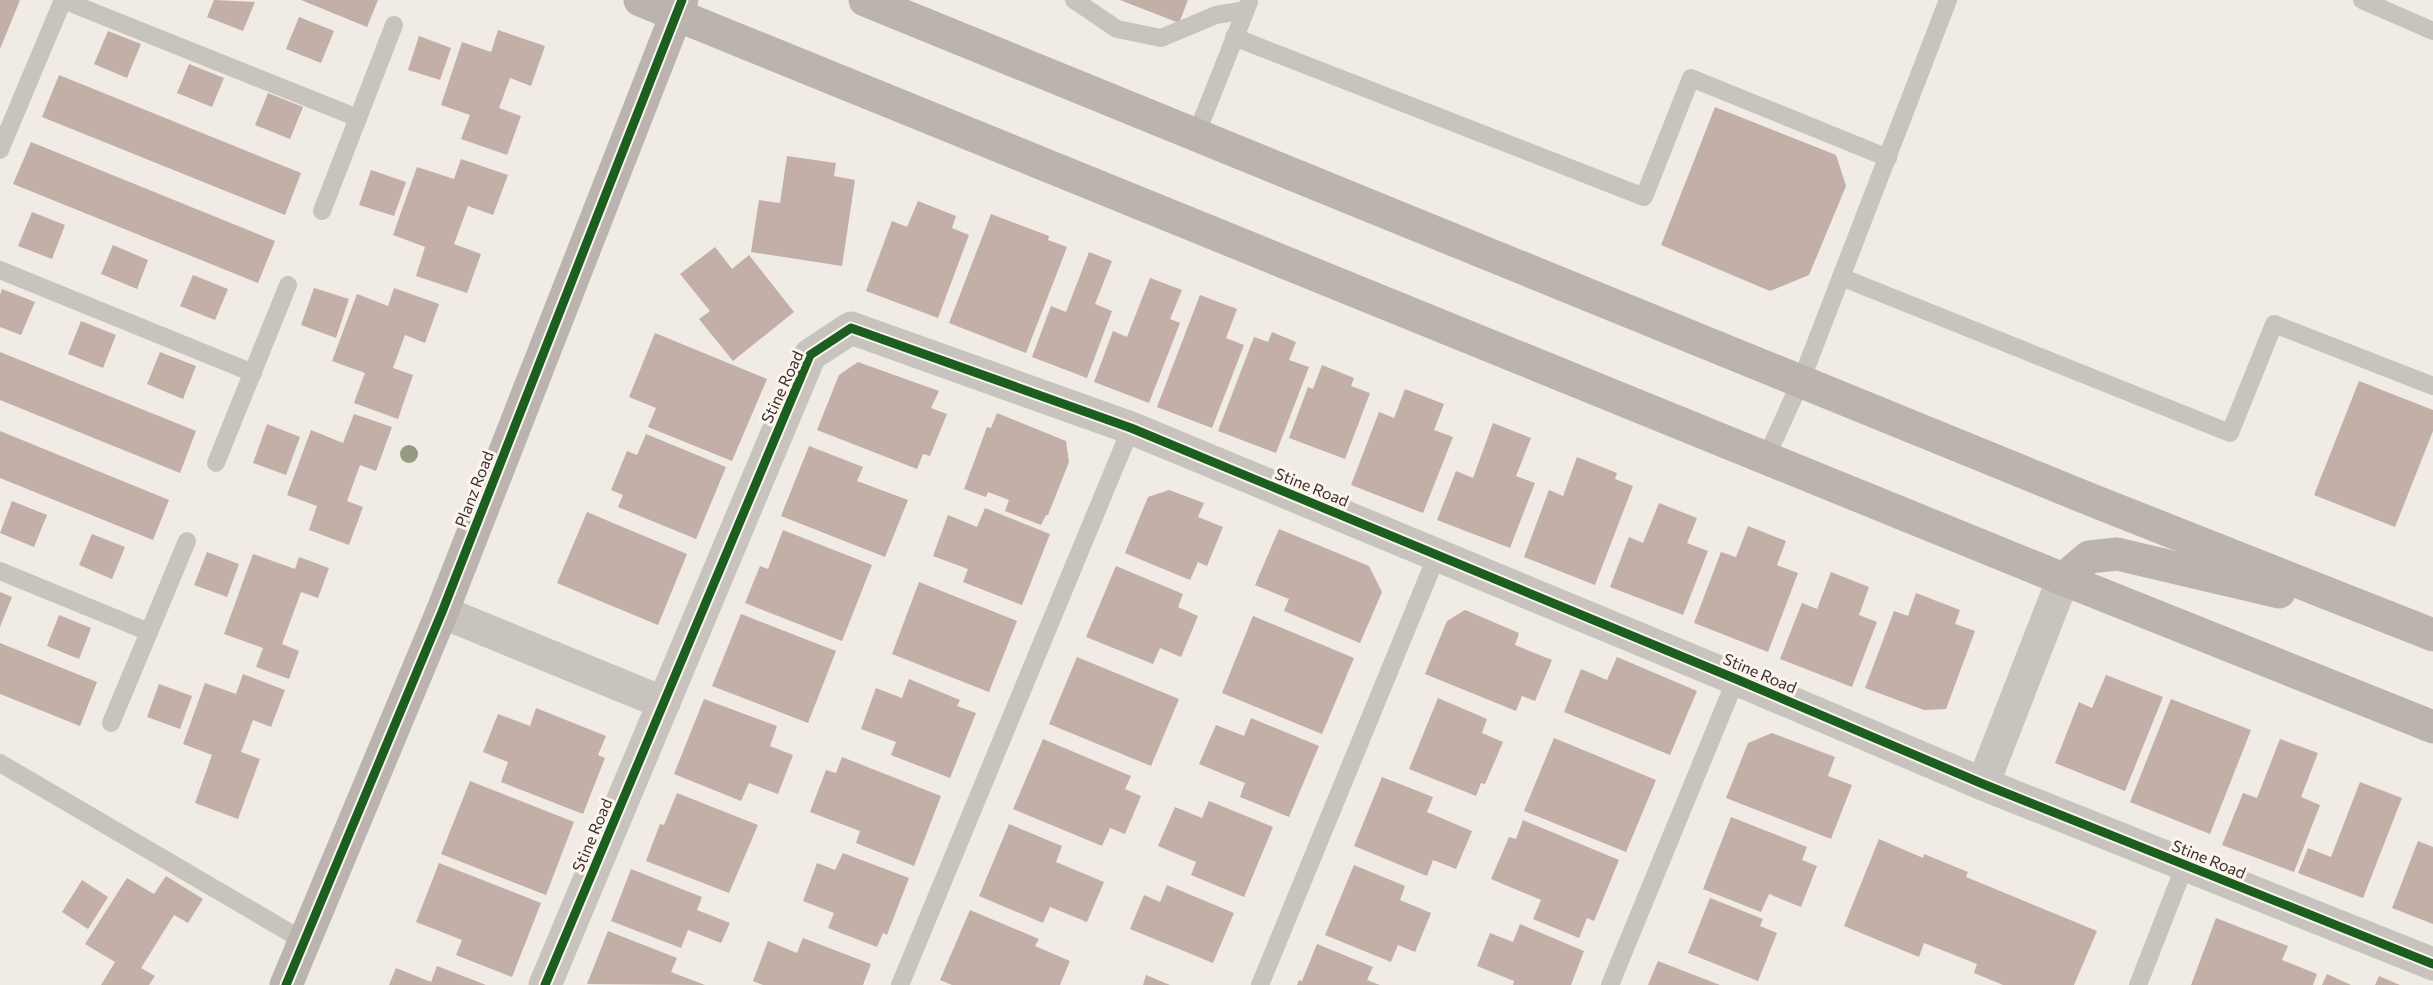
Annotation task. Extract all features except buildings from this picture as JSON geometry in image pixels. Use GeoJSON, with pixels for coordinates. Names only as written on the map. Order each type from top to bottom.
{"type":"FeatureCollection","features":[{"type":"Feature","properties":{"kind":"main road"},"geometry":{"type":"LineString","coordinates":[[640,0],[679,7],[1766,458],[2433,727]]}},
{"type":"Feature","properties":{"kind":"main road"},"geometry":{"type":"LineString","coordinates":[[865,0],[1801,381],[2433,635]]}},
{"type":"Feature","properties":{"kind":"main road","name":"Planz Road"},"geometry":{"type":"LineString","coordinates":[[286,985],[442,612],[679,7]]}},
{"type":"Feature","properties":{"kind":"main road"},"geometry":{"type":"LineString","coordinates":[[2063,579],[2088,557],[2117,554],[2386,617]]}},
{"type":"Feature","properties":{"kind":"street","name":"Stine Road"},"geometry":{"type":"LineString","coordinates":[[545,985],[810,355],[851,328],[1131,428],[1983,784],[2433,964]]}},
{"type":"Feature","properties":{"kind":"street"},"geometry":{"type":"LineString","coordinates":[[1983,784],[2063,579]]}},
{"type":"Feature","properties":{"kind":"street"},"geometry":{"type":"LineString","coordinates":[[442,612],[664,702]]}},
{"type":"Feature","properties":{"kind":"lane"},"geometry":{"type":"LineString","coordinates":[[0,150],[63,0],[358,118]]}},
{"type":"Feature","properties":{"kind":"lane"},"geometry":{"type":"LineString","coordinates":[[1074,0],[1117,29],[1161,38],[1216,15],[1248,5]]}},
{"type":"Feature","properties":{"kind":"lane"},"geometry":{"type":"LineString","coordinates":[[1766,458],[1801,381],[1948,0]]}},
{"type":"Feature","properties":{"kind":"lane"},"geometry":{"type":"LineString","coordinates":[[2362,0],[2433,31]]}},
{"type":"Feature","properties":{"kind":"lane"},"geometry":{"type":"LineString","coordinates":[[1196,135],[1248,5]]}},
{"type":"Feature","properties":{"kind":"lane"},"geometry":{"type":"LineString","coordinates":[[322,211],[394,25]]}},
{"type":"Feature","properties":{"kind":"lane"},"geometry":{"type":"LineString","coordinates":[[1234,37],[1644,197],[1691,78],[1888,158]]}},
{"type":"Feature","properties":{"kind":"lane"},"geometry":{"type":"LineString","coordinates":[[0,270],[253,373]]}},
{"type":"Feature","properties":{"kind":"lane"},"geometry":{"type":"LineString","coordinates":[[1841,277],[2230,433],[2274,324],[2433,386]]}},
{"type":"Feature","properties":{"kind":"lane"},"geometry":{"type":"LineString","coordinates":[[216,463],[288,285]]}},
{"type":"Feature","properties":{"kind":"lane"},"geometry":{"type":"LineString","coordinates":[[900,985],[1131,428]]}},
{"type":"Feature","properties":{"kind":"lane"},"geometry":{"type":"LineString","coordinates":[[111,723],[187,541]]}},
{"type":"Feature","properties":{"kind":"lane"},"geometry":{"type":"LineString","coordinates":[[1260,985],[1437,555]]}},
{"type":"Feature","properties":{"kind":"lane"},"geometry":{"type":"LineString","coordinates":[[0,571],[149,632]]}},
{"type":"Feature","properties":{"kind":"lane"},"geometry":{"type":"LineString","coordinates":[[1610,985],[1736,679]]}},
{"type":"Feature","properties":{"kind":"lane"},"geometry":{"type":"LineString","coordinates":[[0,763],[304,941]]}},
{"type":"Feature","properties":{"kind":"lane"},"geometry":{"type":"LineString","coordinates":[[2138,985],[2185,865]]}},
{"type":"Feature","properties":{"kind":"cycle path"},"geometry":{"type":"LineString","coordinates":[[286,985],[442,612],[682,0]]}},
{"type":"Feature","properties":{"kind":"cycle path"},"geometry":{"type":"LineString","coordinates":[[545,985],[810,355],[851,328],[1131,428],[1983,784],[2433,964]]}}]}
